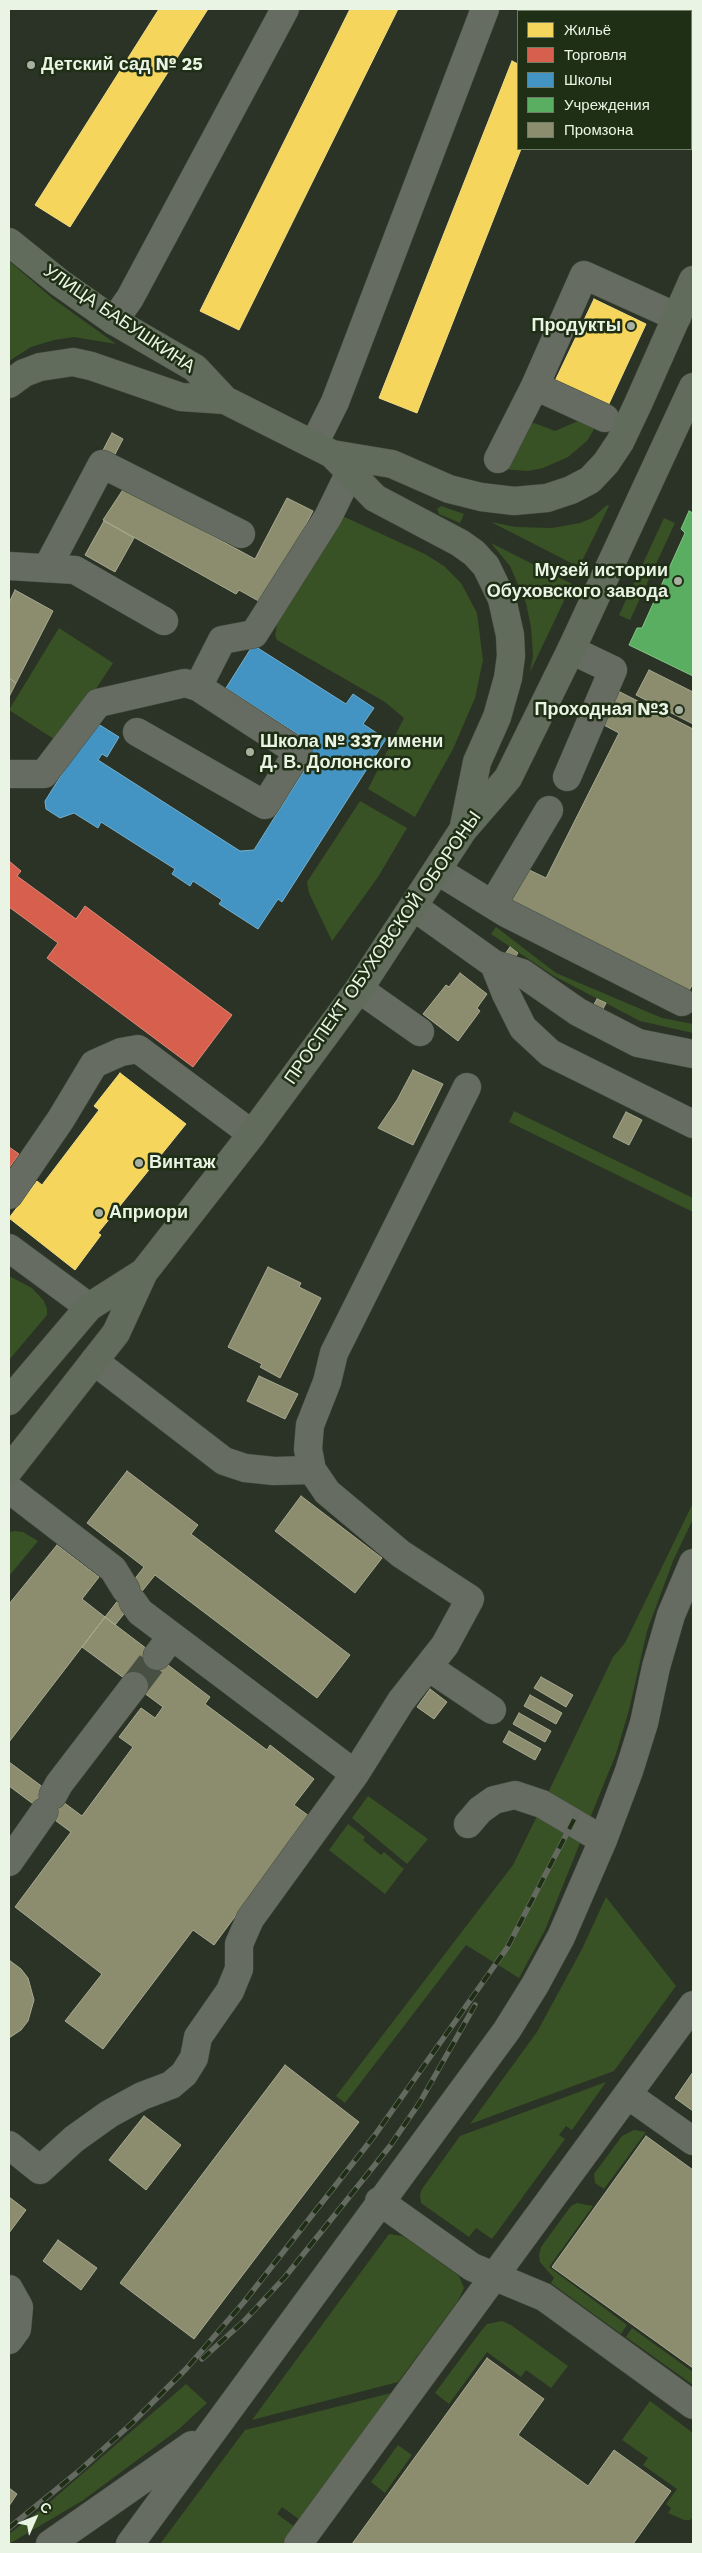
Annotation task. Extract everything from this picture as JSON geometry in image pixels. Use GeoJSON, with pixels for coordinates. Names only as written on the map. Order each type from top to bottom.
{"type":"FeatureCollection","features":[{"type":"Feature","properties":{"kind":"main road","name":"УЛИЦА БАБУШКИНА"},"geometry":{"type":"LineString","coordinates":[[9,242],[60,283],[114,321],[195,368],[225,400],[332,457],[375,498],[460,543],[474,553],[486,566],[495,581],[507,614],[511,656],[508,678],[497,717],[477,762],[463,830]]}},
{"type":"Feature","properties":{"kind":"main road"},"geometry":{"type":"LineString","coordinates":[[677,317],[693,280]]}},
{"type":"Feature","properties":{"kind":"main road","name":"УЛИЦА БАБУШКИНА"},"geometry":{"type":"LineString","coordinates":[[332,457],[392,464],[449,488],[481,497],[514,501],[547,498],[571,490],[590,480],[606,463],[620,442],[677,317]]}},
{"type":"Feature","properties":{"kind":"main road","name":"УЛИЦА БАБУШКИНА"},"geometry":{"type":"LineString","coordinates":[[9,384],[40,367],[73,362],[91,366],[181,397],[225,400]]}},
{"type":"Feature","properties":{"kind":"main road","name":"ПРОСПЕКТ ОБУХОВСКОЙ ОБОРОНЫ"},"geometry":{"type":"LineString","coordinates":[[9,1470],[116,1333],[144,1272],[252,1134],[359,989],[463,830],[508,778],[571,650],[693,387]]}},
{"type":"Feature","properties":{"kind":"main road"},"geometry":{"type":"LineString","coordinates":[[9,1401],[89,1307],[144,1272]]}},
{"type":"Feature","properties":{"kind":"lane"},"geometry":{"type":"LineString","coordinates":[[114,321],[130,298],[285,9]]}},
{"type":"Feature","properties":{"kind":"lane"},"geometry":{"type":"LineString","coordinates":[[198,687],[222,640],[254,634],[328,517],[338,393],[485,9]]}},
{"type":"Feature","properties":{"kind":"lane"},"geometry":{"type":"LineString","coordinates":[[498,459],[535,386],[584,275],[677,317]]}},
{"type":"Feature","properties":{"kind":"lane"},"geometry":{"type":"LineString","coordinates":[[535,386],[606,418]]}},
{"type":"Feature","properties":{"kind":"lane"},"geometry":{"type":"LineString","coordinates":[[46,568],[102,464],[241,534]]}},
{"type":"Feature","properties":{"kind":"lane"},"geometry":{"type":"LineString","coordinates":[[9,566],[75,570],[164,620]]}},
{"type":"Feature","properties":{"kind":"lane"},"geometry":{"type":"LineString","coordinates":[[566,777],[613,670],[571,650]]}},
{"type":"Feature","properties":{"kind":"lane"},"geometry":{"type":"LineString","coordinates":[[9,774],[44,774],[98,702],[185,682],[198,687],[298,752],[265,805],[137,732]]}},
{"type":"Feature","properties":{"kind":"lane"},"geometry":{"type":"LineString","coordinates":[[493,904],[549,810]]}},
{"type":"Feature","properties":{"kind":"lane"},"geometry":{"type":"LineString","coordinates":[[438,870],[493,904],[682,1002]]}},
{"type":"Feature","properties":{"kind":"lane"},"geometry":{"type":"LineString","coordinates":[[414,907],[494,964],[522,974],[578,1012],[638,1043],[693,1054]]}},
{"type":"Feature","properties":{"kind":"lane"},"geometry":{"type":"LineString","coordinates":[[494,964],[523,1028],[550,1053],[693,1124]]}},
{"type":"Feature","properties":{"kind":"lane"},"geometry":{"type":"LineString","coordinates":[[359,989],[420,1032]]}},
{"type":"Feature","properties":{"kind":"lane"},"geometry":{"type":"LineString","coordinates":[[9,1195],[61,1120],[94,1064],[121,1052],[138,1049],[252,1134]]}},
{"type":"Feature","properties":{"kind":"lane"},"geometry":{"type":"LineString","coordinates":[[9,2145],[40,2170],[74,2139],[109,2114],[142,2096],[170,2084],[184,2074],[194,2058],[198,2037],[230,1992],[239,1969],[239,1944],[250,1919],[355,1774],[401,1701],[445,1645],[470,1599],[400,1554],[327,1492],[312,1470],[308,1449],[310,1425],[327,1382],[334,1353],[467,1087]]}},
{"type":"Feature","properties":{"kind":"lane"},"geometry":{"type":"LineString","coordinates":[[9,1248],[89,1307]]}},
{"type":"Feature","properties":{"kind":"lane"},"geometry":{"type":"LineString","coordinates":[[94,1361],[224,1461],[245,1468],[274,1471],[312,1470]]}},
{"type":"Feature","properties":{"kind":"lane"},"geometry":{"type":"LineString","coordinates":[[9,1489],[113,1569],[164,1646],[355,1774]]}},
{"type":"Feature","properties":{"kind":"lane"},"geometry":{"type":"LineString","coordinates":[[130,2544],[379,2201],[507,2030],[530,1992],[561,1937],[603,1840],[644,1723],[656,1667],[671,1615],[693,1562]]}},
{"type":"Feature","properties":{"kind":"lane"},"geometry":{"type":"LineString","coordinates":[[428,1667],[492,1710]]}},
{"type":"Feature","properties":{"kind":"lane"},"geometry":{"type":"LineString","coordinates":[[9,1862],[38,1823],[59,1784],[134,1686]]}},
{"type":"Feature","properties":{"kind":"lane"},"geometry":{"type":"LineString","coordinates":[[468,1824],[480,1810],[494,1800],[515,1795],[542,1804],[603,1840]]}},
{"type":"Feature","properties":{"kind":"lane"},"geometry":{"type":"LineString","coordinates":[[298,2544],[693,2005]]}},
{"type":"Feature","properties":{"kind":"lane"},"geometry":{"type":"LineString","coordinates":[[628,2095],[693,2141]]}},
{"type":"Feature","properties":{"kind":"lane"},"geometry":{"type":"LineString","coordinates":[[379,2201],[472,2267],[544,2297],[693,2405]]}},
{"type":"Feature","properties":{"kind":"lane"},"geometry":{"type":"LineString","coordinates":[[9,2289],[19,2307],[17,2330],[9,2340]]}},
{"type":"Feature","properties":{"kind":"lane"},"geometry":{"type":"LineString","coordinates":[[50,2544],[210,2433]]}},
{"type":"Feature","properties":{"kind":"green space"},"geometry":{"type":"Polygon","coordinates":[[[9,261],[52,298],[116,344],[74,337],[54,340],[31,347],[9,361],[9,261]]]}},
{"type":"Feature","properties":{"kind":"green space"},"geometry":{"type":"Polygon","coordinates":[[[583,419],[596,426],[587,441],[568,457],[543,468],[528,471],[500,469],[527,425],[534,423],[555,431],[583,419]]]}},
{"type":"Feature","properties":{"kind":"green space"},"geometry":{"type":"Polygon","coordinates":[[[607,505],[609,506],[579,567],[491,522],[516,527],[552,528],[580,523],[592,518],[607,505]]]}},
{"type":"Feature","properties":{"kind":"green space"},"geometry":{"type":"Polygon","coordinates":[[[441,506],[464,514],[460,523],[439,514],[437,509],[441,506]]]}},
{"type":"Feature","properties":{"kind":"green space"},"geometry":{"type":"Polygon","coordinates":[[[338,514],[425,554],[444,566],[461,583],[477,613],[483,660],[475,698],[453,749],[415,817],[368,789],[404,718],[385,702],[277,640],[275,635],[280,609],[338,514]]]}},
{"type":"Feature","properties":{"kind":"green space"},"geometry":{"type":"Polygon","coordinates":[[[664,518],[675,523],[630,620],[619,615],[664,518]]]}},
{"type":"Feature","properties":{"kind":"green space"},"geometry":{"type":"Polygon","coordinates":[[[491,543],[572,584],[530,672],[533,656],[531,627],[526,603],[510,566],[491,543]]]}},
{"type":"Feature","properties":{"kind":"green space"},"geometry":{"type":"Polygon","coordinates":[[[59,628],[113,663],[60,743],[9,710],[59,628]]]}},
{"type":"Feature","properties":{"kind":"green space"},"geometry":{"type":"Polygon","coordinates":[[[360,801],[407,828],[378,877],[332,941],[309,893],[307,882],[360,801]]]}},
{"type":"Feature","properties":{"kind":"green space"},"geometry":{"type":"Polygon","coordinates":[[[496,927],[556,973],[662,1018],[693,1024],[693,1033],[640,1021],[554,976],[491,934],[496,927]]]}},
{"type":"Feature","properties":{"kind":"green space"},"geometry":{"type":"Polygon","coordinates":[[[514,1111],[693,1198],[693,1212],[509,1122],[514,1111]]]}},
{"type":"Feature","properties":{"kind":"green space"},"geometry":{"type":"Polygon","coordinates":[[[9,1276],[32,1288],[44,1301],[47,1315],[9,1360],[9,1276]]]}},
{"type":"Feature","properties":{"kind":"green space"},"geometry":{"type":"Polygon","coordinates":[[[693,1503],[693,1519],[673,1561],[647,1631],[629,1710],[616,1754],[590,1818],[547,1795],[613,1657],[625,1643],[693,1503]]]}},
{"type":"Feature","properties":{"kind":"green space"},"geometry":{"type":"Polygon","coordinates":[[[9,1532],[23,1532],[38,1541],[9,1576],[9,1532]]]}},
{"type":"Feature","properties":{"kind":"green space"},"geometry":{"type":"Polygon","coordinates":[[[368,1796],[428,1839],[407,1864],[352,1818],[368,1796]]]}},
{"type":"Feature","properties":{"kind":"green space"},"geometry":{"type":"Polygon","coordinates":[[[538,1814],[580,1838],[580,1843],[545,1930],[519,1978],[466,1945],[345,2103],[336,2096],[513,1865],[538,1814]]]}},
{"type":"Feature","properties":{"kind":"green space"},"geometry":{"type":"Polygon","coordinates":[[[348,1824],[365,1837],[363,1840],[381,1855],[384,1852],[404,1869],[385,1894],[329,1850],[348,1824]]]}},
{"type":"Feature","properties":{"kind":"green space"},"geometry":{"type":"Polygon","coordinates":[[[606,1897],[676,1986],[614,2071],[470,2124],[537,2032],[582,1949],[606,1897]]]}},
{"type":"Feature","properties":{"kind":"green space"},"geometry":{"type":"Polygon","coordinates":[[[606,2082],[572,2130],[566,2126],[559,2135],[565,2139],[492,2239],[476,2228],[469,2237],[421,2203],[420,2194],[422,2189],[460,2136],[606,2082]]]}},
{"type":"Feature","properties":{"kind":"green space"},"geometry":{"type":"Polygon","coordinates":[[[634,2130],[646,2132],[604,2189],[595,2183],[594,2174],[622,2136],[634,2130]]]}},
{"type":"Feature","properties":{"kind":"green space"},"geometry":{"type":"Polygon","coordinates":[[[577,2203],[593,2206],[549,2267],[627,2325],[621,2334],[551,2283],[554,2278],[540,2262],[541,2247],[571,2206],[577,2203]]]}},
{"type":"Feature","properties":{"kind":"green space"},"geometry":{"type":"Polygon","coordinates":[[[389,2234],[402,2236],[409,2240],[459,2276],[464,2288],[458,2301],[398,2382],[252,2420],[389,2234]]]}},
{"type":"Feature","properties":{"kind":"green space"},"geometry":{"type":"Polygon","coordinates":[[[502,2321],[511,2325],[568,2366],[551,2388],[526,2370],[521,2377],[487,2352],[449,2404],[435,2393],[487,2324],[502,2321]]]}},
{"type":"Feature","properties":{"kind":"green space"},"geometry":{"type":"Polygon","coordinates":[[[632,2328],[693,2372],[693,2385],[626,2337],[632,2328]]]}},
{"type":"Feature","properties":{"kind":"green space"},"geometry":{"type":"Polygon","coordinates":[[[186,2384],[207,2403],[179,2429],[82,2501],[9,2544],[9,2534],[43,2508],[186,2384]]]}},
{"type":"Feature","properties":{"kind":"green space"},"geometry":{"type":"Polygon","coordinates":[[[391,2393],[300,2520],[282,2507],[277,2514],[295,2527],[282,2544],[160,2544],[245,2430],[391,2393]]]}},
{"type":"Feature","properties":{"kind":"green space"},"geometry":{"type":"Polygon","coordinates":[[[650,2401],[693,2433],[693,2517],[690,2520],[684,2520],[668,2513],[671,2508],[666,2504],[677,2489],[643,2465],[648,2458],[622,2440],[650,2401]]]}},
{"type":"Feature","properties":{"kind":"green space"},"geometry":{"type":"Polygon","coordinates":[[[398,2445],[412,2455],[385,2493],[371,2482],[398,2445]]]}},
{"type":"Feature","properties":{"kind":"building: Жильё"},"geometry":{"type":"Polygon","coordinates":[[[159,9],[208,9],[70,227],[35,205],[159,9]]]}},
{"type":"Feature","properties":{"kind":"building: Жильё"},"geometry":{"type":"Polygon","coordinates":[[[350,9],[398,9],[239,330],[200,311],[350,9]]]}},
{"type":"Feature","properties":{"kind":"building: Жильё"},"geometry":{"type":"Polygon","coordinates":[[[512,61],[517,64],[517,150],[521,150],[417,413],[379,398],[512,61]]]}},
{"type":"Feature","properties":{"kind":"building: Жильё"},"geometry":{"type":"Polygon","coordinates":[[[594,299],[646,324],[607,408],[554,383],[594,299]]]}},
{"type":"Feature","properties":{"kind":"building: Жильё"},"geometry":{"type":"Polygon","coordinates":[[[120,1073],[186,1124],[98,1233],[101,1235],[75,1270],[9,1218],[37,1181],[42,1185],[99,1110],[94,1106],[120,1073]]]}},
{"type":"Feature","properties":{"kind":"building: Торговля"},"geometry":{"type":"Polygon","coordinates":[[[9,861],[21,871],[17,876],[76,919],[85,906],[232,1015],[193,1067],[47,958],[58,943],[9,907],[9,861]]]}},
{"type":"Feature","properties":{"kind":"building: Торговля"},"geometry":{"type":"Polygon","coordinates":[[[9,1147],[19,1154],[9,1168],[9,1147]]]}},
{"type":"Feature","properties":{"kind":"building: Школы"},"geometry":{"type":"Polygon","coordinates":[[[253,645],[346,704],[353,694],[374,708],[363,724],[386,739],[282,902],[278,899],[258,929],[219,904],[222,900],[193,881],[190,886],[172,874],[175,869],[101,822],[98,828],[74,813],[60,818],[46,809],[45,801],[95,722],[119,737],[107,757],[102,754],[98,760],[240,851],[254,850],[310,761],[307,740],[226,688],[253,645]]]}},
{"type":"Feature","properties":{"kind":"building: Учреждения","name":"Музей истории Обуховского завода"},"geometry":{"type":"Polygon","coordinates":[[[689,511],[693,513],[693,676],[629,645],[637,628],[642,628],[685,533],[681,529],[689,511]]]}},
{"type":"Feature","properties":{"kind":"building: Промзона"},"geometry":{"type":"Polygon","coordinates":[[[112,433],[123,439],[112,460],[101,454],[112,433]]]}},
{"type":"Feature","properties":{"kind":"building: Промзона"},"geometry":{"type":"Polygon","coordinates":[[[124,488],[255,559],[287,498],[313,511],[264,604],[239,590],[236,594],[103,520],[124,488]]]}},
{"type":"Feature","properties":{"kind":"building: Промзона"},"geometry":{"type":"Polygon","coordinates":[[[104,521],[134,538],[115,572],[85,555],[104,521]]]}},
{"type":"Feature","properties":{"kind":"building: Промзона"},"geometry":{"type":"Polygon","coordinates":[[[15,590],[53,611],[16,683],[9,678],[9,603],[15,590]]]}},
{"type":"Feature","properties":{"kind":"building: Промзона","name":"Проходная №3"},"geometry":{"type":"Polygon","coordinates":[[[649,670],[693,692],[693,724],[636,695],[649,670]]]}},
{"type":"Feature","properties":{"kind":"building: Промзона"},"geometry":{"type":"Polygon","coordinates":[[[9,678],[16,683],[9,697],[9,678]]]}},
{"type":"Feature","properties":{"kind":"building: Промзона"},"geometry":{"type":"Polygon","coordinates":[[[616,690],[693,729],[693,983],[689,991],[509,899],[525,868],[546,878],[619,733],[600,723],[616,690]]]}},
{"type":"Feature","properties":{"kind":"building: Промзона"},"geometry":{"type":"Polygon","coordinates":[[[510,947],[518,953],[513,960],[505,954],[510,947]]]}},
{"type":"Feature","properties":{"kind":"building: Промзона"},"geometry":{"type":"Polygon","coordinates":[[[460,973],[487,994],[477,1008],[480,1011],[458,1041],[423,1014],[446,985],[449,987],[460,973]]]}},
{"type":"Feature","properties":{"kind":"building: Промзона"},"geometry":{"type":"Polygon","coordinates":[[[597,999],[606,1003],[602,1011],[593,1006],[597,999]]]}},
{"type":"Feature","properties":{"kind":"building: Промзона"},"geometry":{"type":"Polygon","coordinates":[[[413,1070],[443,1084],[413,1145],[378,1128],[397,1100],[413,1070]]]}},
{"type":"Feature","properties":{"kind":"building: Промзона"},"geometry":{"type":"Polygon","coordinates":[[[626,1112],[642,1120],[629,1145],[613,1137],[626,1112]]]}},
{"type":"Feature","properties":{"kind":"building: Промзона"},"geometry":{"type":"Polygon","coordinates":[[[268,1267],[301,1283],[299,1287],[321,1298],[280,1378],[260,1367],[262,1364],[228,1347],[268,1267]]]}},
{"type":"Feature","properties":{"kind":"building: Промзона"},"geometry":{"type":"Polygon","coordinates":[[[259,1376],[298,1394],[285,1419],[247,1401],[259,1376]]]}},
{"type":"Feature","properties":{"kind":"building: Промзона"},"geometry":{"type":"Polygon","coordinates":[[[127,1471],[198,1525],[191,1534],[350,1655],[317,1698],[155,1575],[115,1625],[105,1617],[144,1567],[87,1523],[127,1471]]]}},
{"type":"Feature","properties":{"kind":"building: Промзона"},"geometry":{"type":"Polygon","coordinates":[[[301,1496],[382,1558],[355,1593],[275,1531],[301,1496]]]}},
{"type":"Feature","properties":{"kind":"building: Промзона"},"geometry":{"type":"Polygon","coordinates":[[[57,1545],[99,1577],[82,1599],[105,1617],[9,1742],[9,1604],[57,1545]]]}},
{"type":"Feature","properties":{"kind":"building: Промзона"},"geometry":{"type":"Polygon","coordinates":[[[105,1617],[210,1697],[205,1704],[267,1750],[270,1745],[314,1779],[294,1805],[309,1816],[214,1945],[193,1930],[103,2049],[65,2021],[102,1974],[15,1907],[71,1832],[9,1786],[9,1762],[82,1816],[133,1747],[119,1737],[141,1708],[155,1718],[163,1707],[82,1647],[105,1617]]]}},
{"type":"Feature","properties":{"kind":"building: Промзона"},"geometry":{"type":"Polygon","coordinates":[[[541,1677],[573,1695],[566,1707],[534,1688],[541,1677]]]}},
{"type":"Feature","properties":{"kind":"building: Промзона"},"geometry":{"type":"Polygon","coordinates":[[[430,1689],[447,1702],[434,1719],[417,1707],[430,1689]]]}},
{"type":"Feature","properties":{"kind":"building: Промзона"},"geometry":{"type":"Polygon","coordinates":[[[530,1695],[562,1713],[556,1724],[524,1706],[530,1695]]]}},
{"type":"Feature","properties":{"kind":"building: Промзона"},"geometry":{"type":"Polygon","coordinates":[[[519,1713],[551,1731],[545,1742],[513,1724],[519,1713]]]}},
{"type":"Feature","properties":{"kind":"building: Промзона"},"geometry":{"type":"Polygon","coordinates":[[[509,1731],[541,1749],[535,1760],[503,1742],[509,1731]]]}},
{"type":"Feature","properties":{"kind":"building: Промзона"},"geometry":{"type":"Polygon","coordinates":[[[9,1960],[21,1969],[28,1978],[34,2000],[28,2021],[21,2030],[9,2038],[9,1960]]]}},
{"type":"Feature","properties":{"kind":"building: Промзона"},"geometry":{"type":"Polygon","coordinates":[[[285,2065],[359,2122],[194,2339],[120,2283],[285,2065]]]}},
{"type":"Feature","properties":{"kind":"building: Промзона"},"geometry":{"type":"Polygon","coordinates":[[[693,2072],[693,2111],[675,2098],[693,2072]]]}},
{"type":"Feature","properties":{"kind":"building: Промзона"},"geometry":{"type":"Polygon","coordinates":[[[144,2116],[181,2145],[146,2190],[109,2160],[144,2116]]]}},
{"type":"Feature","properties":{"kind":"building: Промзона"},"geometry":{"type":"Polygon","coordinates":[[[646,2136],[693,2170],[693,2368],[552,2267],[646,2136]]]}},
{"type":"Feature","properties":{"kind":"building: Промзона"},"geometry":{"type":"Polygon","coordinates":[[[9,2197],[26,2210],[9,2233],[9,2197]]]}},
{"type":"Feature","properties":{"kind":"building: Промзона"},"geometry":{"type":"Polygon","coordinates":[[[58,2240],[97,2268],[81,2290],[43,2261],[58,2240]]]}},
{"type":"Feature","properties":{"kind":"building: Промзона"},"geometry":{"type":"Polygon","coordinates":[[[487,2358],[544,2399],[518,2435],[588,2486],[614,2450],[671,2491],[633,2544],[352,2544],[487,2358]]]}},
{"type":"Feature","properties":{"kind":"building: Промзона"},"geometry":{"type":"Polygon","coordinates":[[[9,2488],[17,2494],[9,2506],[9,2488]]]}},
{"type":"Feature","properties":{"kind":"tunnel"},"geometry":{"type":"LineString","coordinates":[[134,1686],[157,1656]]}},
{"type":"Feature","properties":{"kind":"railway"},"geometry":{"type":"LineString","coordinates":[[9,2528],[79,2471],[131,2424],[186,2369],[244,2302],[375,2135],[507,1948],[577,1814]]}},
{"type":"Feature","properties":{"kind":"railway"},"geometry":{"type":"LineString","coordinates":[[202,2359],[244,2321],[285,2277],[390,2146],[420,2102],[475,2005]]}},
{"type":"Feature","properties":{"kind":"place","name":"Детский сад № 25"},"geometry":{"type":"Point","coordinates":[31,65]}},
{"type":"Feature","properties":{"kind":"place","name":"Продукты"},"geometry":{"type":"Point","coordinates":[631,326]}},
{"type":"Feature","properties":{"kind":"place","name":"Музей истории Обуховского завода"},"geometry":{"type":"Point","coordinates":[678,581]}},
{"type":"Feature","properties":{"kind":"place","name":"Проходная №3"},"geometry":{"type":"Point","coordinates":[679,710]}},
{"type":"Feature","properties":{"kind":"place","name":"Школа № 337 имени Д. В. Долонского"},"geometry":{"type":"Point","coordinates":[250,752]}},
{"type":"Feature","properties":{"kind":"place","name":"Винтаж"},"geometry":{"type":"Point","coordinates":[139,1163]}},
{"type":"Feature","properties":{"kind":"place","name":"Априори"},"geometry":{"type":"Point","coordinates":[99,1213]}}]}
